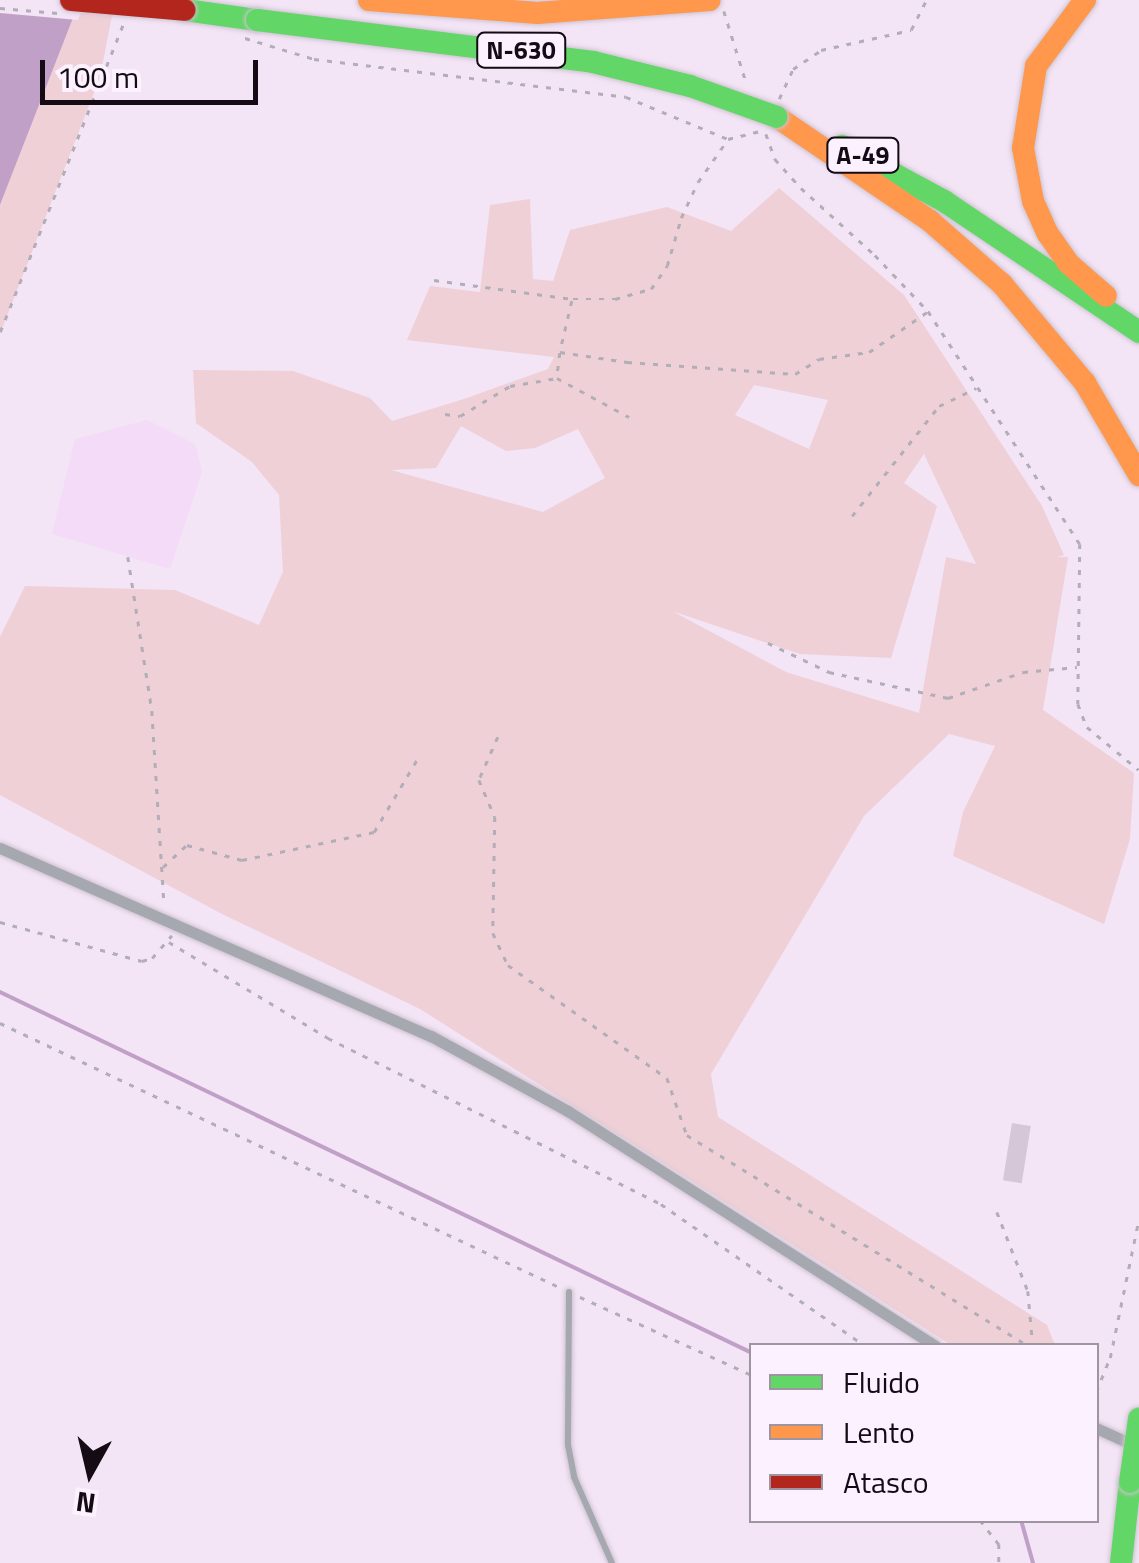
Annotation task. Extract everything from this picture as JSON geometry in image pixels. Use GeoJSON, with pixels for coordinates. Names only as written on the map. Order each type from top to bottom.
{"type":"FeatureCollection","features":[{"type":"Feature","properties":{"kind":"highway","name":"N-630"},"geometry":{"type":"LineString","coordinates":[[71,0],[186,10],[251,29],[592,62],[690,86],[770,116]]}},
{"type":"Feature","properties":{"kind":"highway","name":"N-630"},"geometry":{"type":"LineString","coordinates":[[369,0],[537,13],[710,0]]}},
{"type":"Feature","properties":{"kind":"highway"},"geometry":{"type":"LineString","coordinates":[[1085,0],[1036,66],[1023,148],[1032,200],[1048,234],[1068,263],[1139,320]]}},
{"type":"Feature","properties":{"kind":"highway","name":"A-49"},"geometry":{"type":"LineString","coordinates":[[770,116],[876,161],[944,201],[1139,332]]}},
{"type":"Feature","properties":{"kind":"highway"},"geometry":{"type":"LineString","coordinates":[[770,116],[930,221],[1036,320],[1085,383],[1139,475]]}},
{"type":"Feature","properties":{"kind":"highway"},"geometry":{"type":"LineString","coordinates":[[1022,254],[1139,346]]}},
{"type":"Feature","properties":{"kind":"highway"},"geometry":{"type":"LineString","coordinates":[[1121,1563],[1139,1419]]}},
{"type":"Feature","properties":{"kind":"street"},"geometry":{"type":"LineString","coordinates":[[0,848],[432,1036],[551,1102],[930,1343]]}},
{"type":"Feature","properties":{"kind":"street"},"geometry":{"type":"LineString","coordinates":[[1099,1429],[1139,1448]]}},
{"type":"Feature","properties":{"kind":"lane"},"geometry":{"type":"LineString","coordinates":[[569,1292],[568,1445],[574,1477],[612,1563]]}},
{"type":"Feature","properties":{"kind":"path"},"geometry":{"type":"LineString","coordinates":[[722,0],[749,91]]}},
{"type":"Feature","properties":{"kind":"path"},"geometry":{"type":"LineString","coordinates":[[926,0],[911,30],[821,50],[793,69],[770,116],[775,159],[928,311],[1080,544],[1078,704],[1087,727],[1139,770]]}},
{"type":"Feature","properties":{"kind":"path"},"geometry":{"type":"LineString","coordinates":[[0,332],[127,16]]}},
{"type":"Feature","properties":{"kind":"path"},"geometry":{"type":"LineString","coordinates":[[251,29],[314,59],[626,98],[728,139]]}},
{"type":"Feature","properties":{"kind":"path"},"geometry":{"type":"LineString","coordinates":[[434,280],[536,298],[614,299],[651,289],[667,266],[698,182],[728,139],[770,116]]}},
{"type":"Feature","properties":{"kind":"path"},"geometry":{"type":"LineString","coordinates":[[557,378],[573,299]]}},
{"type":"Feature","properties":{"kind":"path"},"geometry":{"type":"LineString","coordinates":[[560,352],[628,362],[796,374],[819,359],[869,352],[928,311]]}},
{"type":"Feature","properties":{"kind":"path"},"geometry":{"type":"LineString","coordinates":[[445,414],[460,416],[510,386],[557,378],[629,417]]}},
{"type":"Feature","properties":{"kind":"path"},"geometry":{"type":"LineString","coordinates":[[852,516],[939,406],[978,387]]}},
{"type":"Feature","properties":{"kind":"path"},"geometry":{"type":"LineString","coordinates":[[128,557],[152,711],[169,942]]}},
{"type":"Feature","properties":{"kind":"path"},"geometry":{"type":"LineString","coordinates":[[768,643],[829,672],[948,698],[1024,672],[1078,666]]}},
{"type":"Feature","properties":{"kind":"path"},"geometry":{"type":"LineString","coordinates":[[498,737],[479,780],[495,817],[493,933],[508,965],[666,1078],[687,1134],[1026,1343]]}},
{"type":"Feature","properties":{"kind":"path"},"geometry":{"type":"LineString","coordinates":[[162,868],[188,845],[242,860],[374,832],[418,758]]}},
{"type":"Feature","properties":{"kind":"path"},"geometry":{"type":"LineString","coordinates":[[0,922],[142,961],[169,942]]}},
{"type":"Feature","properties":{"kind":"path"},"geometry":{"type":"LineString","coordinates":[[169,942],[328,1038],[661,1204],[861,1343]]}},
{"type":"Feature","properties":{"kind":"path"},"geometry":{"type":"LineString","coordinates":[[0,1023],[749,1374]]}},
{"type":"Feature","properties":{"kind":"path"},"geometry":{"type":"LineString","coordinates":[[997,1212],[1028,1291],[1031,1343]]}},
{"type":"Feature","properties":{"kind":"path"},"geometry":{"type":"LineString","coordinates":[[1099,1385],[1110,1358],[1139,1218]]}},
{"type":"Feature","properties":{"kind":"path"},"geometry":{"type":"LineString","coordinates":[[982,1523],[998,1544],[999,1563]]}},
{"type":"Feature","properties":{"kind":"shaded area"},"geometry":{"type":"Polygon","coordinates":[[[0,0],[80,0],[0,205],[0,0]]]}},
{"type":"Feature","properties":{"kind":"shaded area"},"geometry":{"type":"Polygon","coordinates":[[[80,0],[115,0],[100,77],[0,334],[0,205],[80,0]]]}},
{"type":"Feature","properties":{"kind":"shaded area"},"geometry":{"type":"Polygon","coordinates":[[[779,188],[904,295],[1042,506],[1064,555],[1057,557],[1068,557],[1043,710],[1134,773],[1130,839],[1104,924],[953,856],[963,812],[995,746],[949,734],[864,816],[711,1074],[718,1117],[1047,1325],[1054,1343],[948,1343],[420,1009],[222,914],[0,795],[0,637],[25,586],[175,590],[259,625],[283,572],[279,495],[252,462],[196,423],[193,370],[293,371],[370,398],[392,421],[464,399],[548,369],[554,357],[407,340],[430,286],[480,292],[490,205],[530,199],[533,279],[553,281],[570,230],[667,207],[731,231],[779,188]],[[754,385],[735,415],[809,449],[828,400],[754,385]],[[461,426],[436,468],[391,470],[543,512],[605,478],[578,429],[535,448],[506,451],[461,426]],[[924,454],[904,483],[937,506],[891,658],[800,654],[672,611],[786,672],[919,713],[946,557],[976,564],[924,454]]]}},
{"type":"Feature","properties":{"kind":"shaded area"},"geometry":{"type":"Polygon","coordinates":[[[147,420],[195,444],[202,472],[170,569],[52,534],[75,439],[147,420]]]}},
{"type":"Feature","properties":{"kind":"pier"},"geometry":{"type":"Polygon","coordinates":[[[0,0],[85,0],[78,20],[0,13],[0,0]]]}},
{"type":"Feature","properties":{"kind":"building"},"geometry":{"type":"Polygon","coordinates":[[[1012,1123],[1031,1126],[1022,1183],[1003,1180],[1012,1123]]]}},
{"type":"Feature","properties":{"kind":"waterway"},"geometry":{"type":"LineString","coordinates":[[0,992],[749,1352]]}},
{"type":"Feature","properties":{"kind":"waterway"},"geometry":{"type":"LineString","coordinates":[[1022,1523],[1033,1563]]}},
{"type":"Feature","properties":{"kind":"traffic: fast"},"geometry":{"type":"LineString","coordinates":[[185,10],[257,20]]}},
{"type":"Feature","properties":{"kind":"traffic: fast"},"geometry":{"type":"LineString","coordinates":[[257,20],[593,62],[690,86],[777,117]]}},
{"type":"Feature","properties":{"kind":"traffic: fast"},"geometry":{"type":"LineString","coordinates":[[842,146],[944,201],[1139,332]]}},
{"type":"Feature","properties":{"kind":"traffic: fast"},"geometry":{"type":"LineString","coordinates":[[1130,1482],[1139,1419]]}},
{"type":"Feature","properties":{"kind":"traffic: fast"},"geometry":{"type":"LineString","coordinates":[[1121,1563],[1130,1482]]}},
{"type":"Feature","properties":{"kind":"traffic: slow"},"geometry":{"type":"LineString","coordinates":[[369,0],[537,13],[710,0]]}},
{"type":"Feature","properties":{"kind":"traffic: slow"},"geometry":{"type":"LineString","coordinates":[[1085,0],[1036,66],[1023,148],[1033,201],[1048,234],[1068,263],[1106,296]]}},
{"type":"Feature","properties":{"kind":"traffic: slow"},"geometry":{"type":"LineString","coordinates":[[777,117],[930,221],[1002,284],[1085,383],[1139,475]]}},
{"type":"Feature","properties":{"kind":"traffic: jam"},"geometry":{"type":"LineString","coordinates":[[71,0],[185,10]]}}]}
